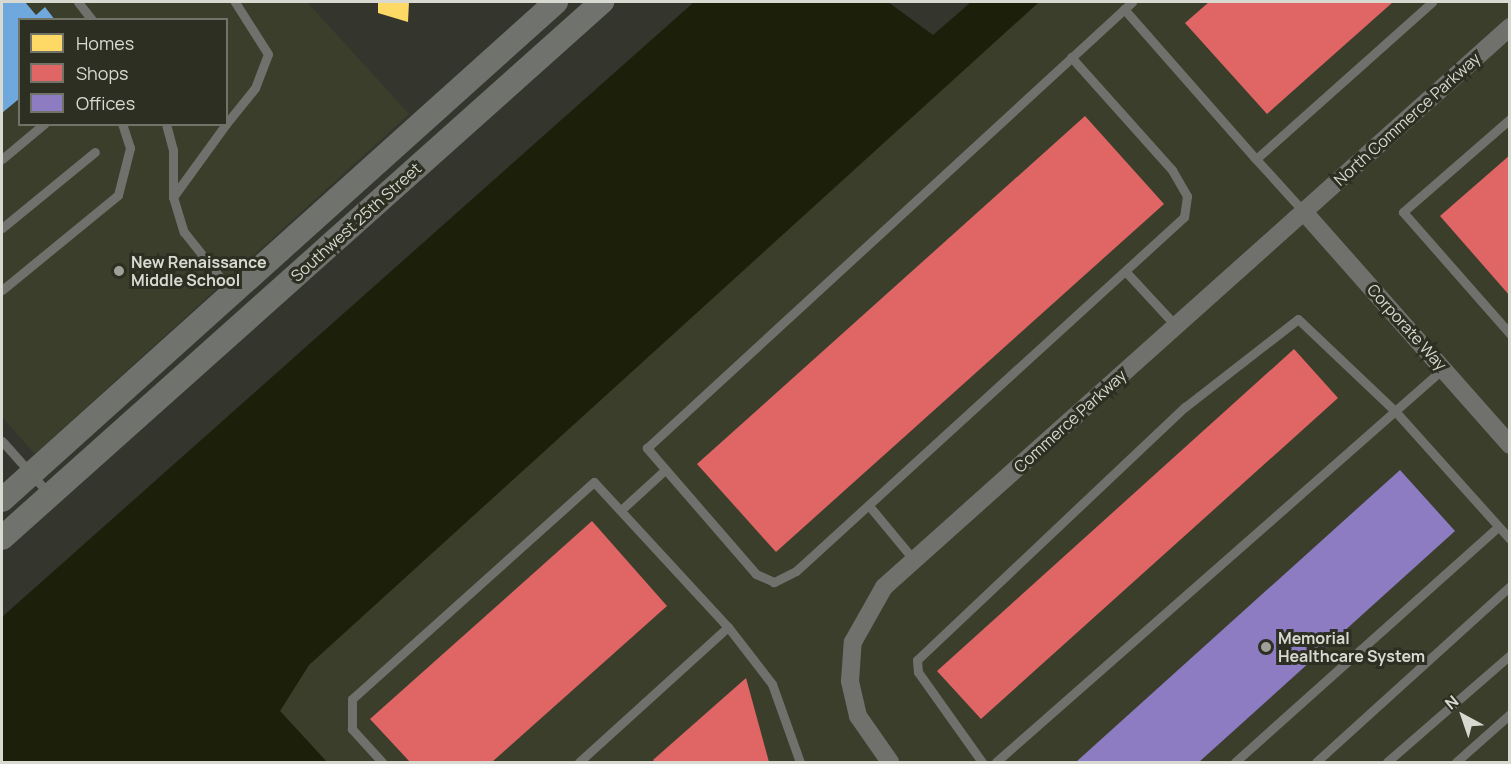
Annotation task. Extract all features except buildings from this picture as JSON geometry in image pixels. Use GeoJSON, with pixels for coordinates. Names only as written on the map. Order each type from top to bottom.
{"type":"FeatureCollection","features":[{"type":"Feature","properties":{"kind":"street","name":"Southwest 25th Street"},"geometry":{"type":"LineString","coordinates":[[2,500],[556,2]]}},
{"type":"Feature","properties":{"kind":"street","name":"Southwest 25th Street"},"geometry":{"type":"LineString","coordinates":[[2,538],[602,2]]}},
{"type":"Feature","properties":{"kind":"street","name":"North Commerce Parkway"},"geometry":{"type":"LineString","coordinates":[[1304,212],[1509,27]]}},
{"type":"Feature","properties":{"kind":"street","name":"Commerce Parkway"},"geometry":{"type":"LineString","coordinates":[[890,762],[858,716],[850,681],[853,642],[884,587],[1304,212]]}},
{"type":"Feature","properties":{"kind":"street","name":"Corporate Way"},"geometry":{"type":"LineString","coordinates":[[1304,212],[1444,368],[1509,445]]}},
{"type":"Feature","properties":{"kind":"lane"},"geometry":{"type":"LineString","coordinates":[[78,2],[90,18]]}},
{"type":"Feature","properties":{"kind":"lane"},"geometry":{"type":"LineString","coordinates":[[228,122],[255,88],[268,54],[235,2]]}},
{"type":"Feature","properties":{"kind":"lane"},"geometry":{"type":"LineString","coordinates":[[1071,57],[1172,170],[1187,196],[1184,217],[1127,273],[870,507],[796,571],[774,582],[756,574],[646,448],[1071,57],[1132,2]]}},
{"type":"Feature","properties":{"kind":"lane"},"geometry":{"type":"LineString","coordinates":[[1256,159],[1432,2]]}},
{"type":"Feature","properties":{"kind":"lane"},"geometry":{"type":"LineString","coordinates":[[1124,9],[1304,212]]}},
{"type":"Feature","properties":{"kind":"lane"},"geometry":{"type":"LineString","coordinates":[[1509,119],[1403,212],[1509,334]]}},
{"type":"Feature","properties":{"kind":"lane"},"geometry":{"type":"LineString","coordinates":[[2,159],[42,126]]}},
{"type":"Feature","properties":{"kind":"lane"},"geometry":{"type":"LineString","coordinates":[[2,290],[118,195],[130,148],[123,126]]}},
{"type":"Feature","properties":{"kind":"lane"},"geometry":{"type":"LineString","coordinates":[[167,126],[173,150],[173,197],[184,232],[233,293]]}},
{"type":"Feature","properties":{"kind":"lane"},"geometry":{"type":"LineString","coordinates":[[173,197],[225,126]]}},
{"type":"Feature","properties":{"kind":"lane"},"geometry":{"type":"LineString","coordinates":[[2,228],[95,152]]}},
{"type":"Feature","properties":{"kind":"lane"},"geometry":{"type":"LineString","coordinates":[[1127,273],[1176,326]]}},
{"type":"Feature","properties":{"kind":"lane"},"geometry":{"type":"LineString","coordinates":[[982,762],[918,672],[917,660],[1185,406],[1298,319],[1395,411],[1509,539]]}},
{"type":"Feature","properties":{"kind":"lane"},"geometry":{"type":"LineString","coordinates":[[996,762],[1444,368]]}},
{"type":"Feature","properties":{"kind":"lane"},"geometry":{"type":"LineString","coordinates":[[2,441],[50,495]]}},
{"type":"Feature","properties":{"kind":"lane"},"geometry":{"type":"LineString","coordinates":[[621,510],[665,470]]}},
{"type":"Feature","properties":{"kind":"lane"},"geometry":{"type":"LineString","coordinates":[[382,762],[352,729],[352,699],[594,482],[728,627],[772,684],[800,762]]}},
{"type":"Feature","properties":{"kind":"lane"},"geometry":{"type":"LineString","coordinates":[[870,507],[914,560]]}},
{"type":"Feature","properties":{"kind":"lane"},"geometry":{"type":"LineString","coordinates":[[1235,762],[1497,528]]}},
{"type":"Feature","properties":{"kind":"lane"},"geometry":{"type":"LineString","coordinates":[[1316,762],[1509,586]]}},
{"type":"Feature","properties":{"kind":"lane"},"geometry":{"type":"LineString","coordinates":[[582,761],[728,627]]}},
{"type":"Feature","properties":{"kind":"lane"},"geometry":{"type":"LineString","coordinates":[[1387,762],[1509,655]]}},
{"type":"Feature","properties":{"kind":"lane"},"geometry":{"type":"LineString","coordinates":[[1456,762],[1509,714]]}},
{"type":"Feature","properties":{"kind":"shaded area","name":"New Renaissance Middle School"},"geometry":{"type":"Polygon","coordinates":[[[2,2],[307,2],[409,114],[35,454],[2,417],[2,2]]]}},
{"type":"Feature","properties":{"kind":"shaded area"},"geometry":{"type":"Polygon","coordinates":[[[694,2],[888,2],[933,35],[971,2],[1039,2],[309,665],[280,711],[327,762],[2,762],[2,617],[694,2]]]}},
{"type":"Feature","properties":{"kind":"shaded area"},"geometry":{"type":"Polygon","coordinates":[[[1039,2],[1509,2],[1509,762],[327,762],[280,711],[309,665],[1039,2]]]}},
{"type":"Feature","properties":{"kind":"place","name":"New Renaissance Middle School"},"geometry":{"type":"Point","coordinates":[119,271]}},
{"type":"Feature","properties":{"kind":"place","name":"Memorial Healthcare System"},"geometry":{"type":"Point","coordinates":[1266,647]}}]}
